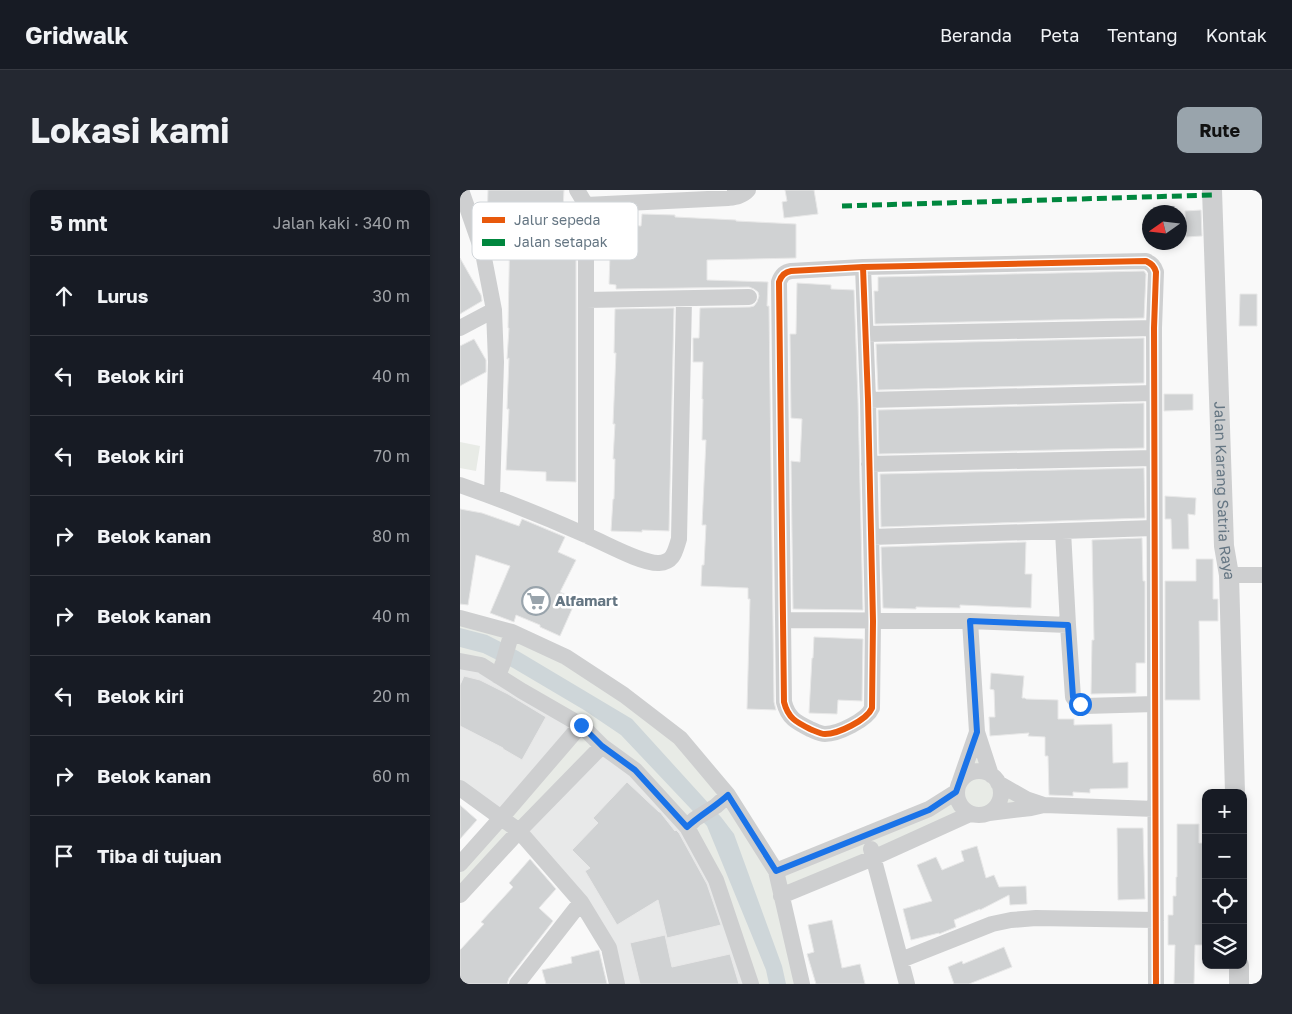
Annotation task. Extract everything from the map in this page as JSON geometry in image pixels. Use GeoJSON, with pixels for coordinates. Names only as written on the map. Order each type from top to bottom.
{"type":"FeatureCollection","features":[{"type":"Feature","properties":{"kind":"street"},"geometry":{"type":"LineString","coordinates":[[461,190],[472,222]]}},
{"type":"Feature","properties":{"kind":"street"},"geometry":{"type":"LineString","coordinates":[[577,190],[584,202]]}},
{"type":"Feature","properties":{"kind":"street"},"geometry":{"type":"LineString","coordinates":[[638,202],[728,198],[738,196],[748,190]]}},
{"type":"Feature","properties":{"kind":"street","name":"Jalan Karang Satria Raya"},"geometry":{"type":"LineString","coordinates":[[1212,190],[1224,546],[1229,575],[1235,789]]}},
{"type":"Feature","properties":{"kind":"street"},"geometry":{"type":"LineString","coordinates":[[484,260],[494,310],[496,362],[492,496]]}},
{"type":"Feature","properties":{"kind":"street"},"geometry":{"type":"LineString","coordinates":[[586,260],[586,535]]}},
{"type":"Feature","properties":{"kind":"street"},"geometry":{"type":"LineString","coordinates":[[863,267],[873,621],[872,708],[870,713],[856,724],[832,733],[820,734],[791,718],[784,702],[779,282],[781,277],[791,271],[863,267],[1146,261],[1151,263],[1156,272],[1154,328],[1156,984]]}},
{"type":"Feature","properties":{"kind":"street"},"geometry":{"type":"LineString","coordinates":[[586,300],[749,297]]}},
{"type":"Feature","properties":{"kind":"street"},"geometry":{"type":"LineString","coordinates":[[460,484],[586,535],[646,562],[665,562],[674,554],[679,539],[684,299]]}},
{"type":"Feature","properties":{"kind":"street"},"geometry":{"type":"LineString","coordinates":[[460,328],[494,310]]}},
{"type":"Feature","properties":{"kind":"street"},"geometry":{"type":"LineString","coordinates":[[866,334],[1154,328]]}},
{"type":"Feature","properties":{"kind":"street"},"geometry":{"type":"LineString","coordinates":[[868,400],[1154,393]]}},
{"type":"Feature","properties":{"kind":"street"},"geometry":{"type":"LineString","coordinates":[[869,464],[1154,458]]}},
{"type":"Feature","properties":{"kind":"street"},"geometry":{"type":"LineString","coordinates":[[871,537],[1154,528]]}},
{"type":"Feature","properties":{"kind":"street"},"geometry":{"type":"LineString","coordinates":[[1063,530],[1073,697],[1085,706],[1155,704]]}},
{"type":"Feature","properties":{"kind":"street"},"geometry":{"type":"LineString","coordinates":[[1229,575],[1262,575]]}},
{"type":"Feature","properties":{"kind":"street"},"geometry":{"type":"LineString","coordinates":[[460,618],[512,632],[566,657],[624,695],[680,738],[728,795],[776,871],[802,984]]}},
{"type":"Feature","properties":{"kind":"street"},"geometry":{"type":"LineString","coordinates":[[783,620],[970,621],[1068,625]]}},
{"type":"Feature","properties":{"kind":"street"},"geometry":{"type":"LineString","coordinates":[[970,621],[977,732],[1000,794],[998,805],[989,813]]}},
{"type":"Feature","properties":{"kind":"street"},"geometry":{"type":"LineString","coordinates":[[498,676],[512,632]]}},
{"type":"Feature","properties":{"kind":"street"},"geometry":{"type":"LineString","coordinates":[[460,661],[481,665],[581,725],[602,746],[635,770],[691,823],[716,880],[751,984]]}},
{"type":"Feature","properties":{"kind":"street"},"geometry":{"type":"LineString","coordinates":[[460,864],[581,725]]}},
{"type":"Feature","properties":{"kind":"street"},"geometry":{"type":"LineString","coordinates":[[970,814],[960,805],[958,786],[977,732]]}},
{"type":"Feature","properties":{"kind":"street"},"geometry":{"type":"LineString","coordinates":[[460,895],[602,746]]}},
{"type":"Feature","properties":{"kind":"street"},"geometry":{"type":"LineString","coordinates":[[776,871],[929,810],[958,786],[969,773],[980,771],[1026,799],[1044,806]]}},
{"type":"Feature","properties":{"kind":"street"},"geometry":{"type":"LineString","coordinates":[[460,788],[519,831],[581,902],[608,948],[617,984]]}},
{"type":"Feature","properties":{"kind":"street"},"geometry":{"type":"LineString","coordinates":[[691,823],[716,806],[728,795]]}},
{"type":"Feature","properties":{"kind":"street"},"geometry":{"type":"LineString","coordinates":[[782,896],[873,858],[970,814],[980,815],[1044,806],[1155,809]]}},
{"type":"Feature","properties":{"kind":"street"},"geometry":{"type":"LineString","coordinates":[[867,834],[907,984]]}},
{"type":"Feature","properties":{"kind":"street"},"geometry":{"type":"LineString","coordinates":[[517,984],[581,902]]}},
{"type":"Feature","properties":{"kind":"street"},"geometry":{"type":"LineString","coordinates":[[901,960],[992,924],[1011,920],[1036,918],[1156,920]]}},
{"type":"Feature","properties":{"kind":"street"},"geometry":{"type":"LineString","coordinates":[[1239,969],[1239,984]]}},
{"type":"Feature","properties":{"kind":"shaded area"},"geometry":{"type":"Polygon","coordinates":[[[460,442],[480,446],[476,471],[460,468],[460,442]]]}},
{"type":"Feature","properties":{"kind":"shaded area"},"geometry":{"type":"Polygon","coordinates":[[[460,618],[512,632],[680,738],[776,871],[956,792],[977,732],[991,775],[1026,799],[980,815],[970,814],[782,896],[802,984],[751,984],[687,827],[602,746],[460,895],[460,864],[580,725],[460,661],[460,618]]]}},
{"type":"Feature","properties":{"kind":"shaded area"},"geometry":{"type":"Polygon","coordinates":[[[460,628],[487,635],[518,651],[632,719],[721,817],[734,834],[782,966],[786,984],[769,984],[766,970],[707,826],[621,735],[584,710],[513,668],[483,653],[460,647],[460,628]]]}},
{"type":"Feature","properties":{"kind":"shaded area"},"geometry":{"type":"Polygon","coordinates":[[[460,661],[581,725],[501,818],[460,788],[460,661]]]}},
{"type":"Feature","properties":{"kind":"shaded area"},"geometry":{"type":"Polygon","coordinates":[[[602,746],[687,827],[751,984],[617,984],[609,948],[519,831],[602,746]]]}},
{"type":"Feature","properties":{"kind":"building"},"geometry":{"type":"Polygon","coordinates":[[[488,190],[564,190],[563,202],[488,202],[488,190]]]}},
{"type":"Feature","properties":{"kind":"building"},"geometry":{"type":"Polygon","coordinates":[[[785,190],[814,190],[818,214],[784,218],[782,202],[787,201],[785,190]]]}},
{"type":"Feature","properties":{"kind":"building"},"geometry":{"type":"Polygon","coordinates":[[[1201,210],[1202,236],[1187,237],[1187,211],[1201,210]]]}},
{"type":"Feature","properties":{"kind":"building"},"geometry":{"type":"Polygon","coordinates":[[[642,214],[796,224],[796,258],[707,260],[707,280],[768,282],[774,702],[776,710],[747,709],[750,599],[748,599],[748,588],[701,586],[706,525],[702,525],[706,440],[702,440],[703,362],[693,362],[693,338],[699,338],[700,308],[754,306],[759,296],[758,292],[749,287],[616,289],[616,285],[609,284],[610,260],[638,260],[638,226],[641,226],[642,214]]]}},
{"type":"Feature","properties":{"kind":"building"},"geometry":{"type":"Polygon","coordinates":[[[460,258],[481,295],[482,301],[460,314],[460,258]]]}},
{"type":"Feature","properties":{"kind":"building"},"geometry":{"type":"Polygon","coordinates":[[[509,260],[576,260],[576,482],[546,481],[546,472],[506,470],[509,409],[507,409],[509,260]]]}},
{"type":"Feature","properties":{"kind":"building"},"geometry":{"type":"Polygon","coordinates":[[[1144,271],[1146,274],[1144,318],[875,324],[874,291],[878,291],[878,277],[1144,271]]]}},
{"type":"Feature","properties":{"kind":"building"},"geometry":{"type":"Polygon","coordinates":[[[797,283],[831,285],[831,289],[854,290],[863,610],[793,609],[791,461],[800,462],[802,419],[791,418],[790,334],[796,334],[797,283]]]}},
{"type":"Feature","properties":{"kind":"building"},"geometry":{"type":"Polygon","coordinates":[[[1240,294],[1257,294],[1257,326],[1239,326],[1240,294]]]}},
{"type":"Feature","properties":{"kind":"building"},"geometry":{"type":"Polygon","coordinates":[[[674,308],[669,531],[611,531],[615,459],[613,459],[615,424],[613,424],[616,353],[614,353],[615,309],[674,308]]]}},
{"type":"Feature","properties":{"kind":"building"},"geometry":{"type":"Polygon","coordinates":[[[1144,338],[1144,383],[878,390],[876,344],[1144,338]]]}},
{"type":"Feature","properties":{"kind":"building"},"geometry":{"type":"Polygon","coordinates":[[[474,339],[486,360],[486,372],[460,386],[460,346],[474,339]]]}},
{"type":"Feature","properties":{"kind":"building"},"geometry":{"type":"Polygon","coordinates":[[[1164,394],[1193,394],[1193,410],[1164,411],[1164,394]]]}},
{"type":"Feature","properties":{"kind":"building"},"geometry":{"type":"Polygon","coordinates":[[[1144,403],[1144,448],[879,454],[878,410],[1144,403]]]}},
{"type":"Feature","properties":{"kind":"building"},"geometry":{"type":"Polygon","coordinates":[[[1144,468],[1145,518],[881,527],[880,474],[1144,468]]]}},
{"type":"Feature","properties":{"kind":"building"},"geometry":{"type":"Polygon","coordinates":[[[1165,496],[1196,498],[1195,515],[1188,514],[1189,549],[1172,549],[1171,519],[1165,519],[1165,496]]]}},
{"type":"Feature","properties":{"kind":"building"},"geometry":{"type":"Polygon","coordinates":[[[460,509],[482,513],[519,526],[522,519],[565,537],[558,552],[576,560],[560,592],[576,600],[560,636],[516,615],[514,622],[490,613],[510,566],[476,555],[468,605],[460,604],[460,509]]]}},
{"type":"Feature","properties":{"kind":"building"},"geometry":{"type":"Polygon","coordinates":[[[1142,538],[1143,581],[1145,581],[1145,663],[1136,663],[1136,693],[1091,694],[1092,640],[1094,640],[1092,540],[1142,538]]]}},
{"type":"Feature","properties":{"kind":"building"},"geometry":{"type":"Polygon","coordinates":[[[1026,542],[1025,574],[1032,574],[1031,608],[960,605],[960,608],[883,608],[881,547],[1026,542]]]}},
{"type":"Feature","properties":{"kind":"building"},"geometry":{"type":"Polygon","coordinates":[[[1196,559],[1213,559],[1213,599],[1218,599],[1218,621],[1199,621],[1200,700],[1165,700],[1165,581],[1196,581],[1196,559]]]}},
{"type":"Feature","properties":{"kind":"building"},"geometry":{"type":"Polygon","coordinates":[[[814,637],[863,639],[862,701],[838,700],[837,714],[809,713],[814,637]]]}},
{"type":"Feature","properties":{"kind":"building"},"geometry":{"type":"Polygon","coordinates":[[[991,673],[1024,676],[1022,698],[1058,700],[1058,719],[1074,719],[1074,725],[1112,724],[1113,763],[1128,762],[1128,788],[1090,789],[1090,793],[1073,792],[1073,796],[1049,795],[1048,756],[1045,756],[1045,737],[1028,736],[1029,733],[990,736],[989,717],[995,717],[994,690],[990,689],[991,673]]]}},
{"type":"Feature","properties":{"kind":"building"},"geometry":{"type":"Polygon","coordinates":[[[464,676],[480,680],[508,694],[546,717],[522,760],[460,726],[460,685],[464,676]]]}},
{"type":"Feature","properties":{"kind":"building"},"geometry":{"type":"Polygon","coordinates":[[[627,782],[660,812],[675,831],[679,833],[707,884],[721,925],[667,938],[658,900],[617,925],[585,871],[590,868],[572,850],[598,823],[593,818],[627,782]]]}},
{"type":"Feature","properties":{"kind":"building"},"geometry":{"type":"Polygon","coordinates":[[[460,805],[477,820],[460,839],[460,805]]]}},
{"type":"Feature","properties":{"kind":"building"},"geometry":{"type":"Polygon","coordinates":[[[1177,824],[1199,824],[1199,843],[1202,843],[1202,945],[1195,945],[1194,984],[1174,984],[1175,945],[1168,945],[1168,915],[1173,915],[1173,896],[1176,896],[1177,824]]]}},
{"type":"Feature","properties":{"kind":"building"},"geometry":{"type":"Polygon","coordinates":[[[1117,828],[1143,828],[1145,899],[1118,900],[1117,828]]]}},
{"type":"Feature","properties":{"kind":"building"},"geometry":{"type":"Polygon","coordinates":[[[977,846],[986,878],[994,875],[999,887],[1026,886],[1027,904],[1010,905],[1009,895],[980,910],[954,920],[956,927],[939,934],[911,940],[903,909],[932,901],[917,865],[936,857],[942,870],[964,861],[961,851],[977,846]]]}},
{"type":"Feature","properties":{"kind":"building"},"geometry":{"type":"Polygon","coordinates":[[[530,859],[556,889],[539,908],[553,921],[509,978],[507,984],[460,984],[460,950],[484,924],[481,922],[513,887],[509,883],[530,859]]]}},
{"type":"Feature","properties":{"kind":"building"},"geometry":{"type":"Polygon","coordinates":[[[832,920],[842,968],[860,964],[865,984],[816,984],[807,954],[814,952],[808,925],[832,920]]]}},
{"type":"Feature","properties":{"kind":"building"},"geometry":{"type":"Polygon","coordinates":[[[665,935],[672,967],[730,954],[739,984],[640,984],[630,943],[665,935]]]}},
{"type":"Feature","properties":{"kind":"building"},"geometry":{"type":"Polygon","coordinates":[[[1004,947],[1012,967],[969,984],[954,984],[948,967],[962,961],[963,964],[1004,947]]]}},
{"type":"Feature","properties":{"kind":"building"},"geometry":{"type":"Polygon","coordinates":[[[599,950],[607,984],[546,984],[542,970],[572,963],[571,957],[599,950]]]}},
{"type":"Feature","properties":{"kind":"marked path"},"geometry":{"type":"LineString","coordinates":[[842,206],[1213,195]]}},
{"type":"Feature","properties":{"kind":"cycle path"},"geometry":{"type":"LineString","coordinates":[[863,267],[873,621],[872,708],[869,713],[852,726],[837,732],[823,734],[793,719],[784,702],[779,282],[782,276],[786,272],[791,271],[863,267],[1146,261],[1153,265],[1156,272],[1154,328],[1156,984]]}},
{"type":"Feature","properties":{"kind":"place","name":"Alfamart"},"geometry":{"type":"Point","coordinates":[536,601]}},
{"type":"Feature","properties":{"kind":"route"},"geometry":{"type":"LineString","coordinates":[[581,725],[602,746],[635,770],[687,827],[728,795],[776,871],[929,810],[956,792],[977,732],[970,621],[1068,625],[1073,697],[1080,704]]}}]}
